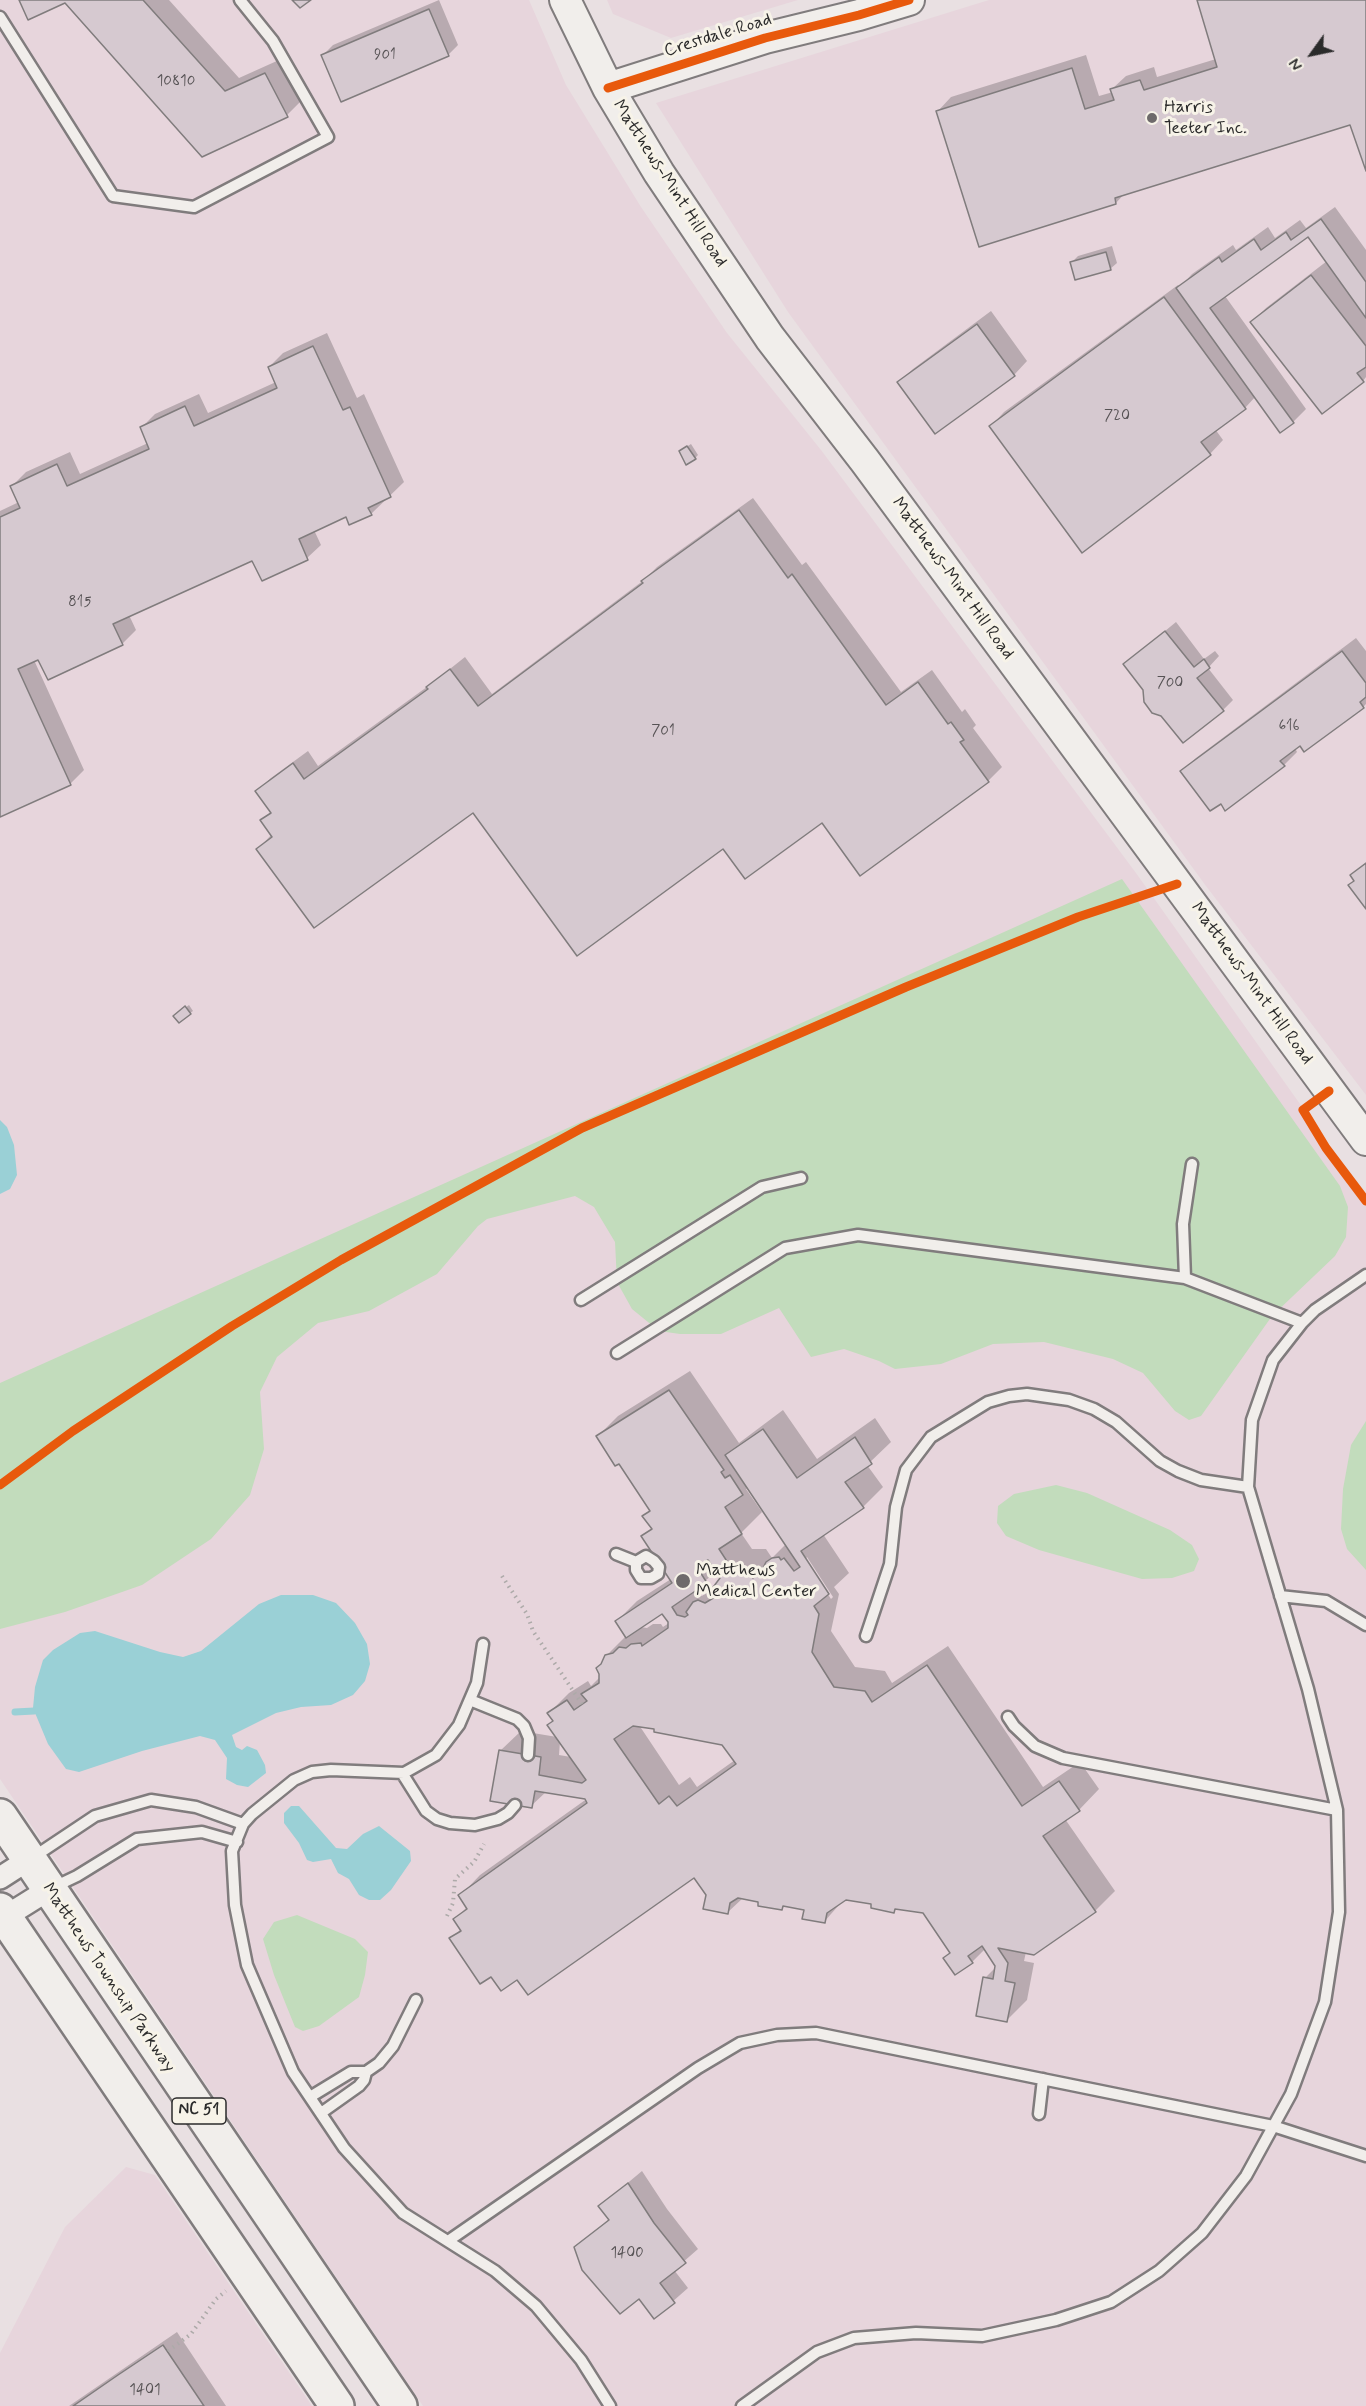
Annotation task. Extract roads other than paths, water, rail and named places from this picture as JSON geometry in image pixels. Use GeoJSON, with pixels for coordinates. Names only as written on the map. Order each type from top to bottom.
{"type":"FeatureCollection","features":[{"type":"Feature","properties":{"kind":"main road","name":"Matthews-Mint Hill Road"},"geometry":{"type":"LineString","coordinates":[[565,0],[608,88],[659,173],[770,338],[865,461],[1366,1140]]}},
{"type":"Feature","properties":{"kind":"main road","name":"Crestdale Road"},"geometry":{"type":"LineString","coordinates":[[608,88],[765,38],[909,0]]}},
{"type":"Feature","properties":{"kind":"main road","name":"Matthews Township Parkway"},"geometry":{"type":"LineString","coordinates":[[0,1816],[400,2406]]}},
{"type":"Feature","properties":{"kind":"main road","name":"NC 51"},"geometry":{"type":"LineString","coordinates":[[2,1916],[337,2406]]}},
{"type":"Feature","properties":{"kind":"street"},"geometry":{"type":"LineString","coordinates":[[0,1878],[28,1860]]}},
{"type":"Feature","properties":{"kind":"street"},"geometry":{"type":"LineString","coordinates":[[2,1916],[48,1890]]}},
{"type":"Feature","properties":{"kind":"lane"},"geometry":{"type":"LineString","coordinates":[[0,18],[113,196],[194,207],[328,137],[273,41],[240,0]]}},
{"type":"Feature","properties":{"kind":"lane"},"geometry":{"type":"LineString","coordinates":[[1185,1278],[1183,1224],[1192,1164]]}},
{"type":"Feature","properties":{"kind":"lane"},"geometry":{"type":"LineString","coordinates":[[581,1300],[762,1186],[801,1178]]}},
{"type":"Feature","properties":{"kind":"lane"},"geometry":{"type":"LineString","coordinates":[[618,1353],[785,1248],[858,1235],[1185,1278],[1302,1323]]}},
{"type":"Feature","properties":{"kind":"lane"},"geometry":{"type":"LineString","coordinates":[[742,2406],[817,2352],[854,2338],[916,2333],[982,2336],[1056,2320],[1111,2302],[1159,2271],[1203,2233],[1246,2176],[1291,2094],[1326,2002],[1339,1911],[1337,1810],[1308,1689],[1248,1487],[1252,1420],[1273,1360],[1302,1323],[1315,1310],[1366,1275]]}},
{"type":"Feature","properties":{"kind":"lane"},"geometry":{"type":"LineString","coordinates":[[866,1636],[890,1564],[896,1507],[906,1470],[931,1437],[988,1402],[1027,1394],[1069,1400],[1094,1409],[1116,1422],[1160,1461],[1178,1471],[1201,1480],[1248,1487]]}},
{"type":"Feature","properties":{"kind":"lane"},"geometry":{"type":"LineString","coordinates":[[616,1554],[636,1562]]}},
{"type":"Feature","properties":{"kind":"lane"},"geometry":{"type":"LineString","coordinates":[[1280,1596],[1326,1601],[1366,1625]]}},
{"type":"Feature","properties":{"kind":"lane"},"geometry":{"type":"LineString","coordinates":[[483,1644],[477,1683],[470,1700],[459,1725],[436,1755],[416,1768],[402,1773],[331,1770],[312,1772],[294,1780],[280,1790],[243,1824],[237,1842],[231,1851],[235,1905],[247,1965],[293,2072],[344,2148],[403,2213],[495,2271],[536,2306],[581,2360],[610,2406]]}},
{"type":"Feature","properties":{"kind":"lane"},"geometry":{"type":"LineString","coordinates":[[470,1700],[517,1719],[524,1726],[529,1738],[528,1755]]}},
{"type":"Feature","properties":{"kind":"lane"},"geometry":{"type":"LineString","coordinates":[[1008,1717],[1035,1746],[1063,1758],[1337,1810]]}},
{"type":"Feature","properties":{"kind":"lane"},"geometry":{"type":"LineString","coordinates":[[402,1773],[426,1811],[437,1819],[450,1823],[475,1825],[498,1819],[508,1813],[515,1804]]}},
{"type":"Feature","properties":{"kind":"lane"},"geometry":{"type":"LineString","coordinates":[[28,1860],[95,1816],[151,1800],[196,1806],[243,1824]]}},
{"type":"Feature","properties":{"kind":"lane"},"geometry":{"type":"LineString","coordinates":[[48,1890],[77,1876],[137,1839],[202,1833],[237,1842]]}},
{"type":"Feature","properties":{"kind":"lane"},"geometry":{"type":"LineString","coordinates":[[310,2097],[351,2072],[366,2072],[379,2063],[393,2046],[416,2000]]}},
{"type":"Feature","properties":{"kind":"lane"},"geometry":{"type":"LineString","coordinates":[[448,2241],[698,2068],[740,2043],[777,2035],[816,2033],[1273,2126],[1366,2156]]}},
{"type":"Feature","properties":{"kind":"lane"},"geometry":{"type":"LineString","coordinates":[[321,2113],[359,2086],[366,2072]]}},
{"type":"Feature","properties":{"kind":"lane"},"geometry":{"type":"LineString","coordinates":[[1039,2114],[1043,2079]]}},
{"type":"Feature","properties":{"kind":"water"},"geometry":{"type":"Polygon","coordinates":[[[0,1120],[7,1127],[14,1145],[17,1175],[10,1189],[0,1194],[0,1120]]]}},
{"type":"Feature","properties":{"kind":"water"},"geometry":{"type":"Polygon","coordinates":[[[281,1595],[313,1595],[336,1603],[355,1623],[367,1644],[370,1664],[365,1681],[353,1695],[331,1705],[301,1707],[276,1713],[232,1735],[236,1747],[242,1750],[247,1746],[257,1750],[265,1765],[266,1773],[248,1787],[237,1785],[226,1779],[227,1758],[215,1740],[200,1736],[142,1751],[79,1772],[66,1769],[48,1744],[33,1708],[35,1687],[43,1660],[53,1650],[80,1633],[95,1631],[183,1657],[201,1651],[259,1604],[281,1595]]]}},
{"type":"Feature","properties":{"kind":"water"},"geometry":{"type":"Polygon","coordinates":[[[291,1806],[299,1806],[336,1848],[347,1849],[363,1834],[379,1826],[410,1851],[411,1861],[391,1890],[380,1900],[369,1900],[359,1895],[349,1879],[338,1873],[331,1859],[313,1862],[307,1860],[299,1843],[284,1823],[284,1813],[291,1806]]]}},
{"type":"Feature","properties":{"kind":"waterway"},"geometry":{"type":"LineString","coordinates":[[15,1712],[34,1711]]}},
{"type":"Feature","properties":{"kind":"place","name":"Harris Teeter Inc."},"geometry":{"type":"Point","coordinates":[1152,118]}},
{"type":"Feature","properties":{"kind":"place","name":"Matthews Medical Center"},"geometry":{"type":"Point","coordinates":[683,1581]}}]}
